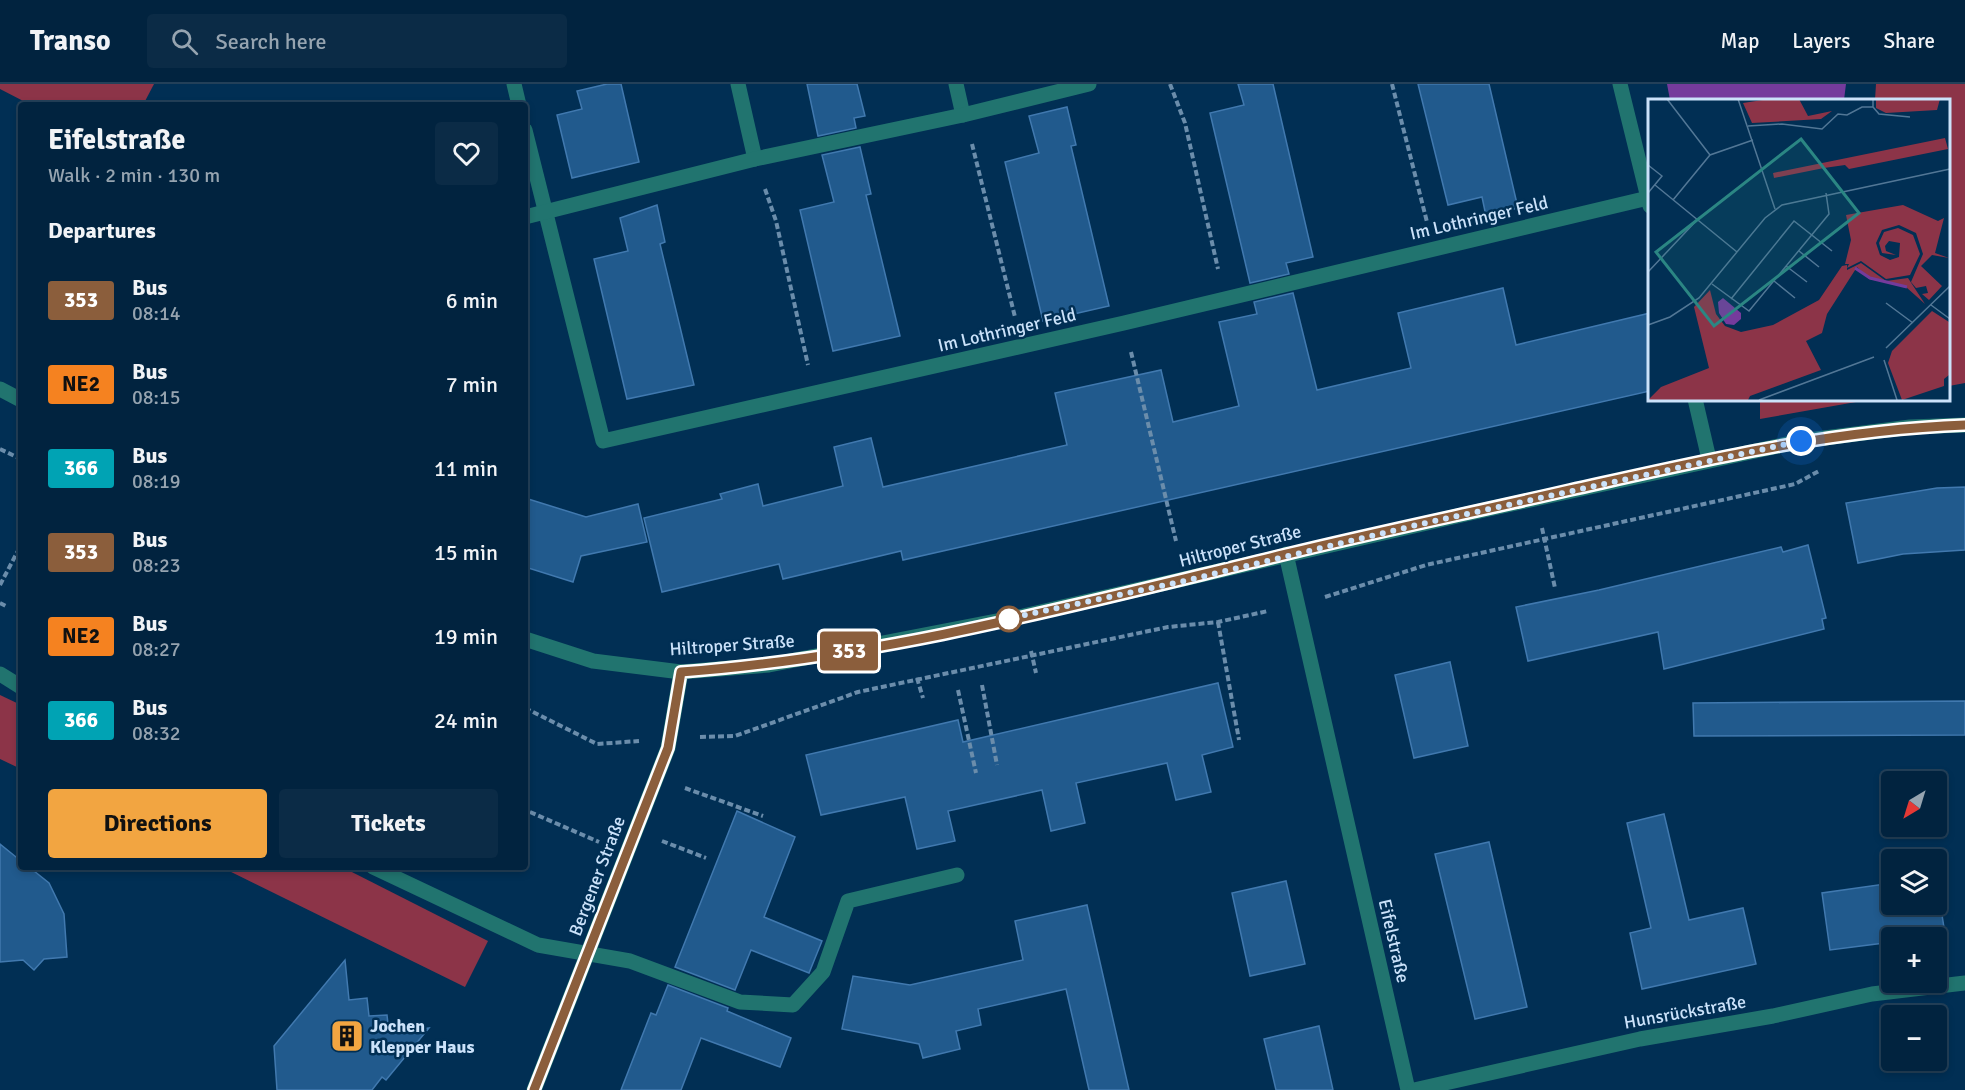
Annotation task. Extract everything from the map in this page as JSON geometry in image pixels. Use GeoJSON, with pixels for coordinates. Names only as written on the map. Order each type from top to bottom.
{"type":"FeatureCollection","features":[{"type":"Feature","properties":{"kind":"street"},"geometry":{"type":"LineString","coordinates":[[514,84],[518,102]]}},
{"type":"Feature","properties":{"kind":"street"},"geometry":{"type":"LineString","coordinates":[[738,84],[755,159]]}},
{"type":"Feature","properties":{"kind":"street"},"geometry":{"type":"LineString","coordinates":[[956,84],[963,116]]}},
{"type":"Feature","properties":{"kind":"street"},"geometry":{"type":"LineString","coordinates":[[528,216],[755,159],[963,116],[1089,84]]}},
{"type":"Feature","properties":{"kind":"street","name":"Im Lothringer Feld"},"geometry":{"type":"LineString","coordinates":[[1620,84],[1648,198]]}},
{"type":"Feature","properties":{"kind":"street","name":"Im Lothringer Feld"},"geometry":{"type":"LineString","coordinates":[[528,143],[544,212],[557,250],[603,441],[815,395],[1433,249],[1648,202]]}},
{"type":"Feature","properties":{"kind":"street"},"geometry":{"type":"LineString","coordinates":[[0,389],[18,398]]}},
{"type":"Feature","properties":{"kind":"street"},"geometry":{"type":"LineString","coordinates":[[1695,400],[1709,459]]}},
{"type":"Feature","properties":{"kind":"street","name":"Hiltroper Straße"},"geometry":{"type":"LineString","coordinates":[[528,640],[593,661],[681,672],[770,665],[825,656],[1184,581],[1286,554],[1709,459],[1801,441],[1910,427],[1965,425]]}},
{"type":"Feature","properties":{"kind":"street","name":"Eifelstraße"},"geometry":{"type":"LineString","coordinates":[[1286,554],[1408,1090]]}},
{"type":"Feature","properties":{"kind":"street","name":"Bergener Straße"},"geometry":{"type":"LineString","coordinates":[[534,1090],[668,748],[681,672]]}},
{"type":"Feature","properties":{"kind":"street"},"geometry":{"type":"LineString","coordinates":[[0,674],[18,685]]}},
{"type":"Feature","properties":{"kind":"street"},"geometry":{"type":"LineString","coordinates":[[379,870],[537,945],[630,962],[740,1002],[793,1005],[823,972],[848,901],[957,874]]}},
{"type":"Feature","properties":{"kind":"street","name":"Hunsrückstraße"},"geometry":{"type":"LineString","coordinates":[[1414,1090],[1640,1039],[1773,1016],[1872,994],[1965,983]]}},
{"type":"Feature","properties":{"kind":"path"},"geometry":{"type":"LineString","coordinates":[[1170,84],[1185,123],[1225,299]]}},
{"type":"Feature","properties":{"kind":"path"},"geometry":{"type":"LineString","coordinates":[[1392,84],[1433,249]]}},
{"type":"Feature","properties":{"kind":"path"},"geometry":{"type":"LineString","coordinates":[[963,116],[980,173],[1022,347]]}},
{"type":"Feature","properties":{"kind":"path"},"geometry":{"type":"LineString","coordinates":[[755,159],[776,220],[815,395]]}},
{"type":"Feature","properties":{"kind":"path"},"geometry":{"type":"LineString","coordinates":[[1124,323],[1176,541]]}},
{"type":"Feature","properties":{"kind":"path"},"geometry":{"type":"LineString","coordinates":[[0,449],[18,458]]}},
{"type":"Feature","properties":{"kind":"path"},"geometry":{"type":"LineString","coordinates":[[1365,586],[1426,565],[1795,484]]}},
{"type":"Feature","properties":{"kind":"path"},"geometry":{"type":"LineString","coordinates":[[0,585],[18,550]]}},
{"type":"Feature","properties":{"kind":"path"},"geometry":{"type":"LineString","coordinates":[[1548,558],[1555,588]]}},
{"type":"Feature","properties":{"kind":"path"},"geometry":{"type":"LineString","coordinates":[[0,603],[8,607]]}},
{"type":"Feature","properties":{"kind":"path"},"geometry":{"type":"LineString","coordinates":[[735,736],[858,692],[1032,653],[1168,627],[1218,622],[1239,740]]}},
{"type":"Feature","properties":{"kind":"path"},"geometry":{"type":"LineString","coordinates":[[1032,653],[1036,673]]}},
{"type":"Feature","properties":{"kind":"path"},"geometry":{"type":"LineString","coordinates":[[917,680],[923,698]]}},
{"type":"Feature","properties":{"kind":"path"},"geometry":{"type":"LineString","coordinates":[[982,685],[997,765]]}},
{"type":"Feature","properties":{"kind":"path"},"geometry":{"type":"LineString","coordinates":[[958,690],[976,773]]}},
{"type":"Feature","properties":{"kind":"path"},"geometry":{"type":"LineString","coordinates":[[528,710],[597,744]]}},
{"type":"Feature","properties":{"kind":"path"},"geometry":{"type":"LineString","coordinates":[[683,787],[764,816]]}},
{"type":"Feature","properties":{"kind":"path"},"geometry":{"type":"LineString","coordinates":[[530,812],[627,855]]}},
{"type":"Feature","properties":{"kind":"path"},"geometry":{"type":"LineString","coordinates":[[636,831],[706,858]]}},
{"type":"Feature","properties":{"kind":"shaded area"},"geometry":{"type":"Polygon","coordinates":[[[0,84],[154,84],[145,102],[25,102],[0,89],[0,84]]]}},
{"type":"Feature","properties":{"kind":"shaded area"},"geometry":{"type":"Polygon","coordinates":[[[1667,84],[1846,84],[1844,99],[1670,99],[1667,84]]]}},
{"type":"Feature","properties":{"kind":"shaded area"},"geometry":{"type":"Polygon","coordinates":[[[1876,84],[1965,84],[1965,383],[1950,386],[1950,99],[1875,99],[1876,84]]]}},
{"type":"Feature","properties":{"kind":"shaded area"},"geometry":{"type":"Polygon","coordinates":[[[1760,400],[1867,400],[1760,419],[1760,400]]]}},
{"type":"Feature","properties":{"kind":"shaded area"},"geometry":{"type":"Polygon","coordinates":[[[0,695],[18,704],[18,768],[0,759],[0,695]]]}},
{"type":"Feature","properties":{"kind":"shaded area"},"geometry":{"type":"Polygon","coordinates":[[[227,870],[348,870],[488,941],[465,987],[227,870]]]}},
{"type":"Feature","properties":{"kind":"building"},"geometry":{"type":"Polygon","coordinates":[[[607,84],[621,84],[639,162],[572,178],[557,115],[582,109],[577,91],[607,84]]]}},
{"type":"Feature","properties":{"kind":"building"},"geometry":{"type":"Polygon","coordinates":[[[807,84],[857,84],[865,116],[854,118],[856,128],[818,136],[807,84]]]}},
{"type":"Feature","properties":{"kind":"building"},"geometry":{"type":"Polygon","coordinates":[[[1238,84],[1273,84],[1313,257],[1286,263],[1289,274],[1250,283],[1210,113],[1244,105],[1238,84]]]}},
{"type":"Feature","properties":{"kind":"building"},"geometry":{"type":"Polygon","coordinates":[[[1418,84],[1489,84],[1518,208],[1486,216],[1482,197],[1448,205],[1418,84]]]}},
{"type":"Feature","properties":{"kind":"building"},"geometry":{"type":"Polygon","coordinates":[[[1067,107],[1076,145],[1071,146],[1109,306],[1043,321],[1005,162],[1039,153],[1029,116],[1067,107]]]}},
{"type":"Feature","properties":{"kind":"building"},"geometry":{"type":"Polygon","coordinates":[[[860,147],[871,194],[866,195],[900,336],[833,351],[800,210],[834,202],[822,155],[860,147]]]}},
{"type":"Feature","properties":{"kind":"building"},"geometry":{"type":"Polygon","coordinates":[[[657,205],[665,242],[660,244],[694,385],[627,399],[594,259],[628,251],[620,218],[657,205]]]}},
{"type":"Feature","properties":{"kind":"building"},"geometry":{"type":"Polygon","coordinates":[[[1503,288],[1516,345],[1648,313],[1648,391],[903,560],[901,551],[783,579],[779,564],[662,592],[644,518],[722,499],[720,494],[758,484],[763,506],[843,486],[834,447],[871,438],[883,487],[1067,445],[1055,393],[1161,370],[1173,422],[1239,406],[1219,322],[1257,314],[1254,302],[1293,293],[1317,390],[1411,368],[1398,313],[1503,288]]]}},
{"type":"Feature","properties":{"kind":"building"},"geometry":{"type":"Polygon","coordinates":[[[1965,487],[1965,550],[1903,554],[1858,563],[1846,503],[1937,488],[1965,487]]]}},
{"type":"Feature","properties":{"kind":"building"},"geometry":{"type":"Polygon","coordinates":[[[528,499],[586,517],[638,504],[647,542],[581,556],[573,582],[528,568],[528,499]]]}},
{"type":"Feature","properties":{"kind":"building"},"geometry":{"type":"Polygon","coordinates":[[[1808,545],[1826,618],[1822,619],[1824,629],[1664,669],[1658,632],[1528,661],[1516,607],[1781,547],[1783,552],[1808,545]]]}},
{"type":"Feature","properties":{"kind":"building"},"geometry":{"type":"Polygon","coordinates":[[[1450,662],[1468,746],[1414,758],[1395,675],[1450,662]]]}},
{"type":"Feature","properties":{"kind":"building"},"geometry":{"type":"Polygon","coordinates":[[[1218,683],[1233,747],[1202,755],[1211,792],[1176,800],[1167,763],[1076,783],[1085,823],[1051,831],[1042,790],[948,811],[955,841],[917,849],[905,797],[821,815],[806,755],[958,720],[963,742],[1218,683]]]}},
{"type":"Feature","properties":{"kind":"building"},"geometry":{"type":"Polygon","coordinates":[[[1965,701],[1965,735],[1694,736],[1693,703],[1965,701]]]}},
{"type":"Feature","properties":{"kind":"building"},"geometry":{"type":"Polygon","coordinates":[[[737,811],[795,837],[764,917],[822,941],[809,973],[751,950],[735,990],[675,967],[737,811]]]}},
{"type":"Feature","properties":{"kind":"building"},"geometry":{"type":"Polygon","coordinates":[[[1664,814],[1689,920],[1743,908],[1756,964],[1642,989],[1630,933],[1651,928],[1627,823],[1664,814]]]}},
{"type":"Feature","properties":{"kind":"building"},"geometry":{"type":"Polygon","coordinates":[[[1489,842],[1527,1007],[1475,1019],[1435,854],[1489,842]]]}},
{"type":"Feature","properties":{"kind":"building"},"geometry":{"type":"Polygon","coordinates":[[[0,844],[18,859],[18,870],[33,870],[49,883],[64,914],[67,957],[44,959],[34,970],[23,960],[0,962],[0,844]]]}},
{"type":"Feature","properties":{"kind":"building"},"geometry":{"type":"Polygon","coordinates":[[[1286,881],[1305,964],[1250,976],[1232,893],[1286,881]]]}},
{"type":"Feature","properties":{"kind":"building"},"geometry":{"type":"Polygon","coordinates":[[[1881,885],[1881,915],[1942,915],[1944,927],[1881,927],[1881,943],[1830,950],[1822,893],[1881,885]]]}},
{"type":"Feature","properties":{"kind":"building"},"geometry":{"type":"Polygon","coordinates":[[[1087,905],[1129,1090],[1089,1090],[1066,989],[978,1009],[981,1025],[956,1031],[960,1049],[923,1058],[919,1044],[842,1029],[853,976],[910,985],[1023,960],[1015,921],[1087,905]]]}},
{"type":"Feature","properties":{"kind":"building","name":"Jochen Klepper Haus"},"geometry":{"type":"Polygon","coordinates":[[[345,960],[349,1000],[367,998],[369,1016],[387,1015],[389,1033],[429,1028],[386,1080],[382,1077],[372,1090],[277,1090],[274,1046],[345,960]]]}},
{"type":"Feature","properties":{"kind":"building"},"geometry":{"type":"Polygon","coordinates":[[[668,985],[728,1008],[727,1011],[791,1038],[780,1067],[701,1038],[681,1090],[621,1090],[651,1013],[656,1015],[668,985]]]}},
{"type":"Feature","properties":{"kind":"building"},"geometry":{"type":"Polygon","coordinates":[[[1319,1026],[1333,1090],[1276,1090],[1264,1039],[1319,1026]]]}},
{"type":"Feature","properties":{"kind":"bus line","name":"353"},"geometry":{"type":"LineString","coordinates":[[534,1090],[668,748],[681,672],[770,665],[825,656],[1023,616],[1184,581],[1286,554],[1709,459],[1801,441],[1910,427],[1965,425]]}},
{"type":"Feature","properties":{"kind":"place","name":"Jochen Klepper Haus"},"geometry":{"type":"Point","coordinates":[347,1036]}},
{"type":"Feature","properties":{"kind":"route"},"geometry":{"type":"LineString","coordinates":[[1009,619],[1001,620],[1184,581],[1286,554],[1709,459],[1801,441]]}}]}
